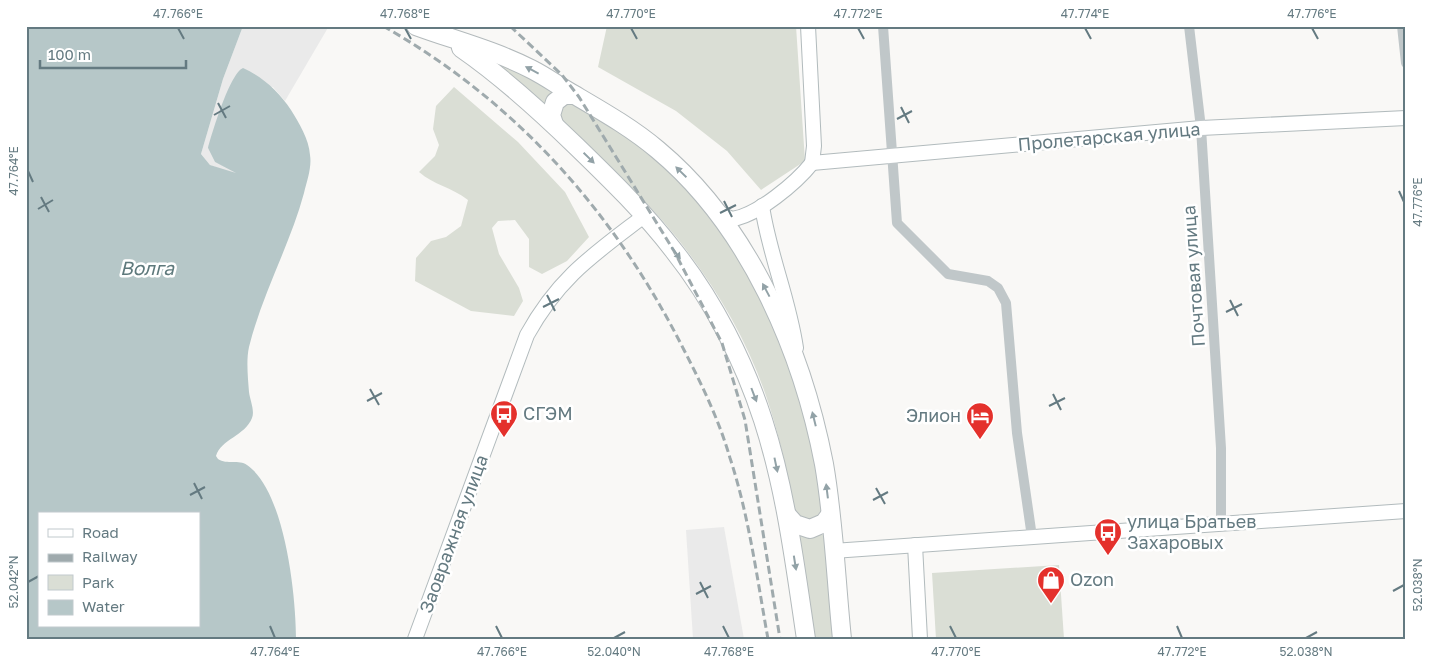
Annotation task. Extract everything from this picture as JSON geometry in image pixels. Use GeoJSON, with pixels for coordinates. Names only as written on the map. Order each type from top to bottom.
{"type":"FeatureCollection","features":[{"type":"Feature","properties":{"kind":"highway"},"geometry":{"type":"LineString","coordinates":[[416,26],[493,52],[531,69],[574,94],[639,135],[659,151],[689,180],[712,209],[766,291],[799,367],[815,424],[824,467],[842,639]]}},
{"type":"Feature","properties":{"kind":"highway"},"geometry":{"type":"LineString","coordinates":[[444,37],[510,84],[554,124],[644,216],[674,251],[697,283],[738,358],[763,418],[775,458],[787,515],[806,639]]}},
{"type":"Feature","properties":{"kind":"highway"},"geometry":{"type":"LineString","coordinates":[[554,124],[551,115],[554,102],[564,96],[574,94]]}},
{"type":"Feature","properties":{"kind":"highway"},"geometry":{"type":"LineString","coordinates":[[787,515],[795,524],[810,529],[824,523],[830,515]]}},
{"type":"Feature","properties":{"kind":"street"},"geometry":{"type":"LineString","coordinates":[[712,209],[722,216],[732,219],[746,215],[794,183],[812,163],[814,146],[808,26]]}},
{"type":"Feature","properties":{"kind":"street"},"geometry":{"type":"LineString","coordinates":[[883,26],[897,223],[948,274],[988,281],[998,288],[1006,303],[1017,434],[1032,537]]}},
{"type":"Feature","properties":{"kind":"street","name":"Почтовая улица"},"geometry":{"type":"LineString","coordinates":[[1189,26],[1201,128],[1222,457],[1221,524]]}},
{"type":"Feature","properties":{"kind":"street"},"geometry":{"type":"LineString","coordinates":[[1402,26],[1406,63]]}},
{"type":"Feature","properties":{"kind":"street","name":"Пролетарская улица"},"geometry":{"type":"LineString","coordinates":[[812,163],[1201,128],[1406,118]]}},
{"type":"Feature","properties":{"kind":"street"},"geometry":{"type":"LineString","coordinates":[[762,206],[773,260],[790,314],[799,367]]}},
{"type":"Feature","properties":{"kind":"street","name":"Заовражная улица"},"geometry":{"type":"LineString","coordinates":[[415,639],[527,335],[534,321],[558,287],[578,267],[644,216]]}},
{"type":"Feature","properties":{"kind":"street"},"geometry":{"type":"LineString","coordinates":[[834,551],[1406,511]]}},
{"type":"Feature","properties":{"kind":"street"},"geometry":{"type":"LineString","coordinates":[[915,545],[920,639]]}},
{"type":"Feature","properties":{"kind":"shaded area"},"geometry":{"type":"Polygon","coordinates":[[[243,26],[329,26],[285,101],[273,87],[232,82],[208,148],[215,162],[237,172],[233,174],[210,165],[201,154],[223,79],[243,26]]]}},
{"type":"Feature","properties":{"kind":"shaded area"},"geometry":{"type":"Polygon","coordinates":[[[724,527],[744,639],[693,639],[686,530],[724,527]]]}},
{"type":"Feature","properties":{"kind":"green space"},"geometry":{"type":"Polygon","coordinates":[[[607,26],[796,26],[805,161],[761,190],[727,151],[676,111],[598,67],[607,26]]]}},
{"type":"Feature","properties":{"kind":"green space"},"geometry":{"type":"Polygon","coordinates":[[[468,48],[557,87],[543,107],[468,48]]]}},
{"type":"Feature","properties":{"kind":"green space"},"geometry":{"type":"Polygon","coordinates":[[[454,87],[518,142],[565,192],[589,237],[567,261],[542,274],[529,267],[529,239],[515,220],[498,221],[492,228],[499,254],[519,288],[523,301],[514,316],[471,311],[415,281],[416,258],[431,241],[446,237],[461,226],[468,200],[419,172],[435,156],[439,145],[433,129],[436,106],[454,87]]]}},
{"type":"Feature","properties":{"kind":"green space"},"geometry":{"type":"Polygon","coordinates":[[[561,103],[579,103],[659,159],[695,197],[729,238],[777,325],[812,441],[822,512],[820,519],[808,523],[796,515],[781,448],[762,385],[743,340],[719,297],[692,257],[664,223],[621,179],[560,125],[557,109],[561,103]]]}},
{"type":"Feature","properties":{"kind":"green space"},"geometry":{"type":"Polygon","coordinates":[[[792,527],[813,535],[826,535],[837,639],[810,639],[792,527]]]}},
{"type":"Feature","properties":{"kind":"green space"},"geometry":{"type":"Polygon","coordinates":[[[1059,565],[1064,639],[936,639],[932,573],[1059,565]]]}},
{"type":"Feature","properties":{"kind":"water","name":"Волга"},"geometry":{"type":"Polygon","coordinates":[[[26,26],[243,26],[223,79],[201,154],[210,165],[236,173],[215,162],[208,148],[227,92],[238,72],[243,68],[257,76],[281,97],[291,110],[306,137],[310,160],[308,179],[291,232],[261,308],[249,347],[249,392],[253,415],[249,424],[223,445],[216,456],[225,462],[240,462],[247,465],[260,478],[271,497],[286,545],[291,571],[296,639],[26,639],[26,26]]]}},
{"type":"Feature","properties":{"kind":"railway"},"geometry":{"type":"LineString","coordinates":[[383,26],[432,56],[477,89],[519,126],[558,165],[594,207],[627,252],[657,300],[684,350],[704,390],[726,444],[737,480],[747,525],[768,639]]}},
{"type":"Feature","properties":{"kind":"railway"},"geometry":{"type":"LineString","coordinates":[[510,26],[562,75],[579,97],[674,251],[722,343],[745,420],[780,639]]}},
{"type":"Feature","properties":{"kind":"place","name":"СГЭМ"},"geometry":{"type":"Point","coordinates":[504,438]}},
{"type":"Feature","properties":{"kind":"place","name":"Элион"},"geometry":{"type":"Point","coordinates":[980,440]}},
{"type":"Feature","properties":{"kind":"place","name":"улица Братьев Захаровых"},"geometry":{"type":"Point","coordinates":[1108,556]}},
{"type":"Feature","properties":{"kind":"place","name":"Ozon"},"geometry":{"type":"Point","coordinates":[1051,604]}}]}
